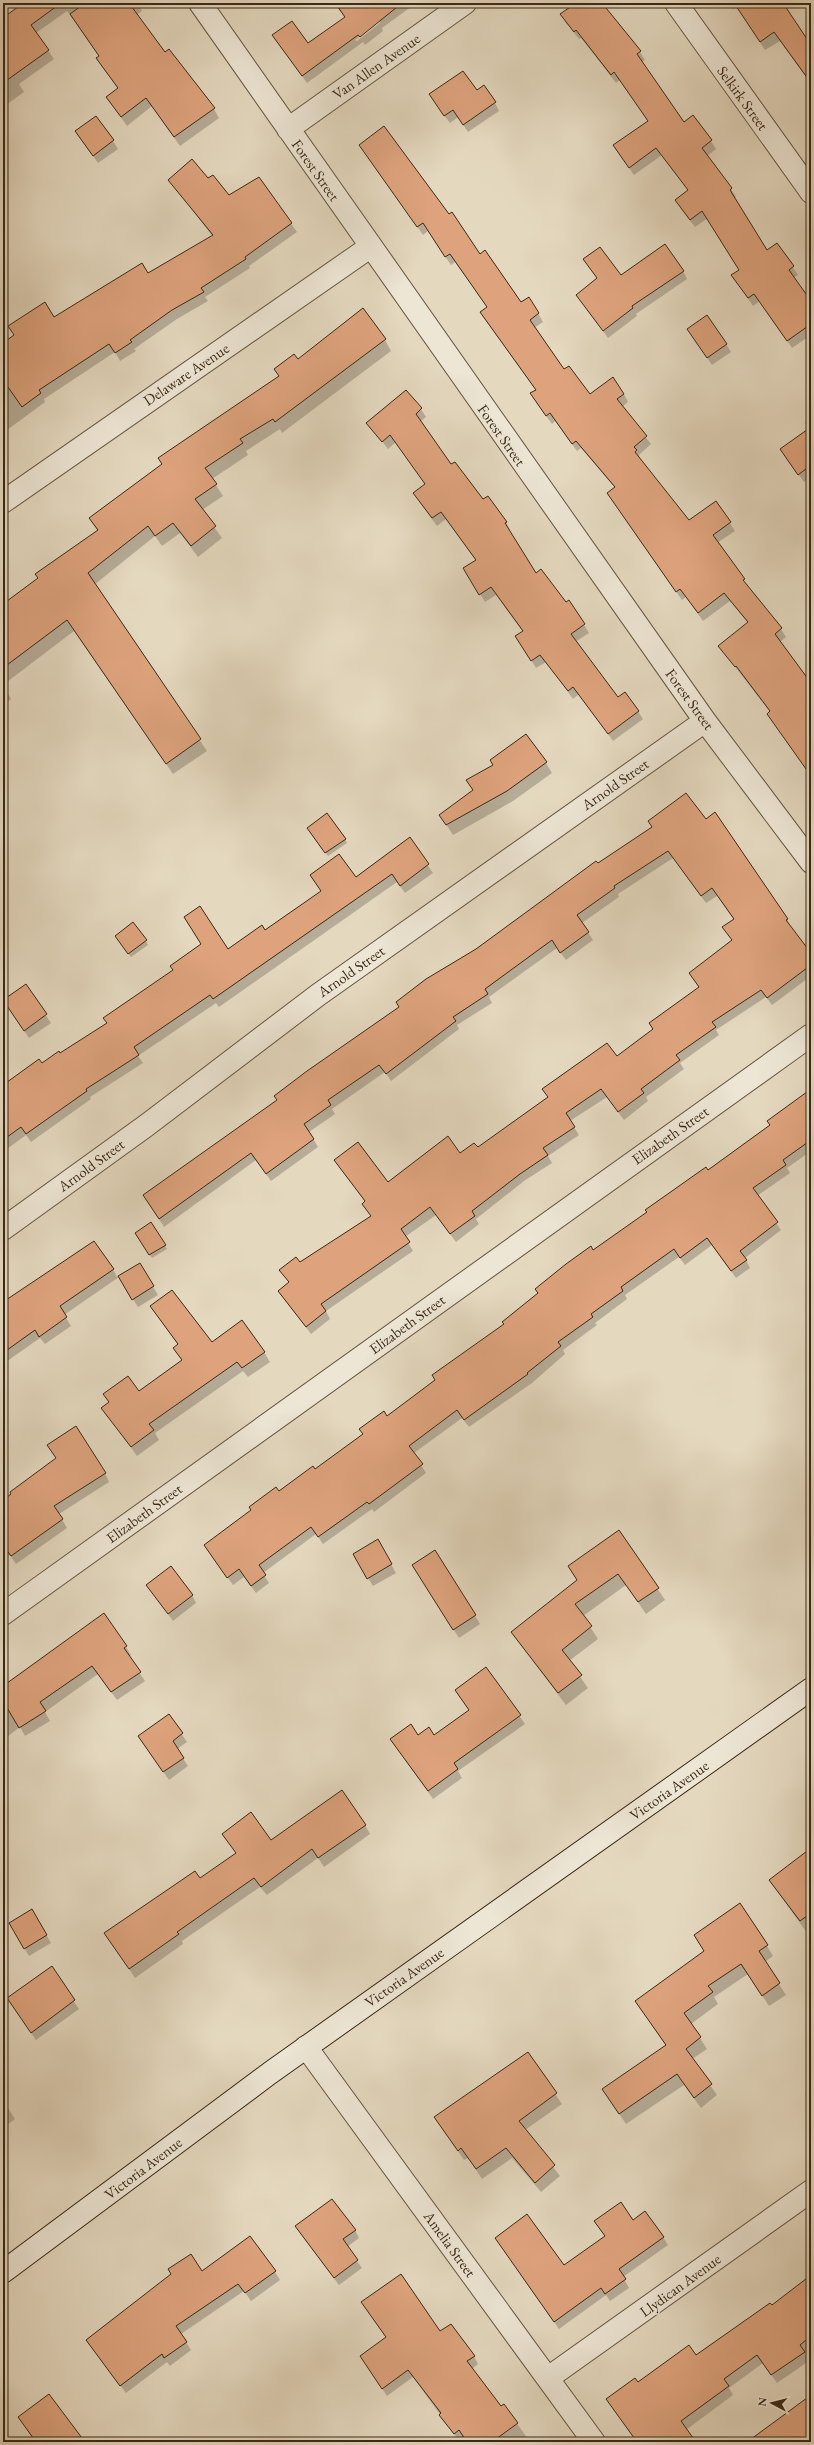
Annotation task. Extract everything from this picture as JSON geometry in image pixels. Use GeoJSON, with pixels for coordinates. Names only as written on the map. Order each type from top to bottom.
{"type":"FeatureCollection","features":[{"type":"Feature","properties":{"kind":"street","name":"Forest Street"},"geometry":{"type":"LineString","coordinates":[[200,3],[370,248],[705,721],[811,862]]}},
{"type":"Feature","properties":{"kind":"street","name":"Van Allen Avenue"},"geometry":{"type":"LineString","coordinates":[[288,129],[465,3]]}},
{"type":"Feature","properties":{"kind":"street","name":"Selkirk Street"},"geometry":{"type":"LineString","coordinates":[[676,3],[811,192]]}},
{"type":"Feature","properties":{"kind":"street","name":"Delaware Avenue"},"geometry":{"type":"LineString","coordinates":[[3,502],[370,248]]}},
{"type":"Feature","properties":{"kind":"street","name":"Arnold Street"},"geometry":{"type":"LineString","coordinates":[[3,1229],[147,1125],[318,995],[705,721]]}},
{"type":"Feature","properties":{"kind":"street","name":"Elizabeth Street"},"geometry":{"type":"LineString","coordinates":[[3,1614],[811,1035]]}},
{"type":"Feature","properties":{"kind":"street","name":"Victoria Avenue"},"geometry":{"type":"LineString","coordinates":[[3,2272],[306,2047],[811,1689]]}},
{"type":"Feature","properties":{"kind":"street","name":"Amelia Street"},"geometry":{"type":"LineString","coordinates":[[306,2047],[594,2442]]}},
{"type":"Feature","properties":{"kind":"street","name":"Llydican Avenue"},"geometry":{"type":"LineString","coordinates":[[548,2378],[811,2191]]}},
{"type":"Feature","properties":{"kind":"building"},"geometry":{"type":"Polygon","coordinates":[[[23,3],[61,3],[31,25],[49,50],[3,83],[3,18],[23,3]]]}},
{"type":"Feature","properties":{"kind":"building"},"geometry":{"type":"Polygon","coordinates":[[[85,3],[129,3],[165,52],[169,49],[215,108],[174,137],[146,98],[121,117],[106,97],[118,88],[96,58],[99,56],[70,14],[85,3]]]}},
{"type":"Feature","properties":{"kind":"building"},"geometry":{"type":"Polygon","coordinates":[[[335,3],[402,3],[360,37],[358,35],[302,76],[272,35],[292,21],[308,43],[345,17],[335,3]]]}},
{"type":"Feature","properties":{"kind":"building"},"geometry":{"type":"Polygon","coordinates":[[[576,3],[602,3],[641,51],[637,54],[684,122],[693,115],[712,140],[702,148],[732,188],[730,190],[767,250],[777,243],[794,266],[789,270],[811,301],[811,324],[787,341],[754,294],[748,298],[731,275],[739,270],[702,211],[690,220],[675,200],[688,190],[656,148],[629,168],[613,145],[648,121],[614,72],[611,75],[576,30],[574,32],[560,14],[576,3]]]}},
{"type":"Feature","properties":{"kind":"building"},"geometry":{"type":"Polygon","coordinates":[[[734,3],[783,3],[811,45],[811,83],[774,32],[760,42],[734,3]]]}},
{"type":"Feature","properties":{"kind":"building"},"geometry":{"type":"Polygon","coordinates":[[[463,71],[477,90],[484,85],[496,102],[463,125],[453,110],[444,116],[429,94],[463,71]]]}},
{"type":"Feature","properties":{"kind":"building"},"geometry":{"type":"Polygon","coordinates":[[[96,116],[114,140],[93,156],[75,131],[96,116]]]}},
{"type":"Feature","properties":{"kind":"building"},"geometry":{"type":"Polygon","coordinates":[[[384,126],[449,214],[452,212],[480,254],[485,250],[521,302],[529,297],[539,313],[530,320],[564,369],[569,366],[590,394],[613,377],[624,394],[617,399],[647,436],[634,447],[637,450],[635,452],[689,520],[716,501],[731,522],[713,535],[745,579],[743,580],[782,628],[775,634],[811,683],[811,776],[767,714],[770,711],[736,666],[735,667],[718,646],[748,622],[724,593],[698,613],[680,589],[676,592],[607,493],[615,487],[576,441],[572,444],[550,413],[546,416],[530,393],[536,390],[480,312],[487,307],[450,254],[445,257],[423,223],[417,227],[359,145],[384,126]]]}},
{"type":"Feature","properties":{"kind":"building"},"geometry":{"type":"Polygon","coordinates":[[[192,159],[208,178],[213,175],[229,195],[259,177],[292,223],[245,257],[246,259],[201,288],[204,292],[172,310],[130,340],[132,342],[115,353],[109,344],[39,390],[41,393],[22,407],[3,380],[3,343],[14,335],[8,326],[45,302],[54,317],[142,263],[148,273],[213,235],[168,180],[192,159]]]}},
{"type":"Feature","properties":{"kind":"building"},"geometry":{"type":"Polygon","coordinates":[[[665,244],[684,271],[632,306],[633,308],[603,331],[576,295],[597,278],[583,259],[600,247],[621,275],[665,244]]]}},
{"type":"Feature","properties":{"kind":"building"},"geometry":{"type":"Polygon","coordinates":[[[363,308],[386,339],[275,422],[273,419],[240,439],[243,443],[205,468],[217,484],[195,499],[216,526],[191,546],[173,523],[155,536],[148,526],[88,573],[201,739],[166,764],[67,620],[3,668],[3,604],[38,578],[35,574],[98,530],[89,518],[162,464],[158,458],[279,376],[274,369],[294,354],[298,359],[363,308]]]}},
{"type":"Feature","properties":{"kind":"building"},"geometry":{"type":"Polygon","coordinates":[[[707,315],[727,344],[707,358],[687,329],[707,315]]]}},
{"type":"Feature","properties":{"kind":"building"},"geometry":{"type":"Polygon","coordinates":[[[406,390],[422,408],[416,414],[451,464],[455,462],[483,499],[488,496],[507,522],[505,523],[536,573],[541,569],[566,602],[569,600],[585,624],[571,634],[618,697],[625,692],[639,711],[608,734],[573,687],[568,691],[540,655],[531,661],[515,636],[523,631],[491,587],[479,595],[463,568],[476,560],[441,512],[432,518],[413,493],[425,484],[390,435],[382,442],[366,423],[406,390]]]}},
{"type":"Feature","properties":{"kind":"building"},"geometry":{"type":"Polygon","coordinates":[[[811,427],[811,465],[798,475],[780,449],[811,427]]]}},
{"type":"Feature","properties":{"kind":"building"},"geometry":{"type":"Polygon","coordinates":[[[526,734],[547,762],[507,791],[446,825],[439,815],[473,790],[466,780],[493,765],[490,760],[526,734]]]}},
{"type":"Feature","properties":{"kind":"building"},"geometry":{"type":"Polygon","coordinates":[[[686,793],[706,819],[715,812],[788,919],[786,920],[811,953],[811,965],[767,998],[761,990],[712,1022],[716,1027],[676,1055],[680,1060],[641,1089],[644,1093],[618,1112],[601,1089],[566,1113],[575,1127],[543,1148],[548,1155],[520,1174],[472,1211],[475,1216],[450,1234],[430,1207],[401,1229],[410,1242],[321,1304],[326,1311],[306,1327],[278,1291],[289,1282],[279,1270],[296,1257],[300,1262],[371,1216],[362,1204],[365,1201],[334,1160],[358,1142],[388,1182],[448,1136],[460,1153],[474,1143],[478,1147],[548,1097],[542,1089],[607,1043],[617,1056],[653,1029],[649,1023],[699,987],[689,973],[732,940],[722,927],[734,919],[712,888],[701,896],[668,851],[614,886],[615,888],[577,915],[589,932],[560,953],[552,940],[485,989],[488,994],[453,1017],[456,1021],[386,1074],[379,1065],[328,1100],[331,1105],[304,1124],[314,1139],[266,1174],[251,1153],[159,1219],[143,1195],[277,1100],[274,1096],[307,1071],[399,1007],[396,1002],[426,979],[476,949],[596,861],[598,863],[652,827],[648,821],[686,793]]]}},
{"type":"Feature","properties":{"kind":"building"},"geometry":{"type":"Polygon","coordinates":[[[327,813],[346,839],[325,853],[307,828],[327,813]]]}},
{"type":"Feature","properties":{"kind":"building"},"geometry":{"type":"Polygon","coordinates":[[[410,837],[429,864],[400,886],[392,874],[213,999],[210,995],[134,1047],[139,1055],[86,1089],[87,1091],[26,1134],[21,1127],[3,1140],[3,1085],[39,1059],[42,1063],[59,1051],[60,1053],[107,1023],[103,1018],[173,970],[170,966],[201,944],[184,917],[200,906],[228,949],[262,925],[265,930],[321,891],[310,875],[339,854],[356,877],[410,837]]]}},
{"type":"Feature","properties":{"kind":"building"},"geometry":{"type":"Polygon","coordinates":[[[133,922],[147,940],[128,954],[115,936],[133,922]]]}},
{"type":"Feature","properties":{"kind":"building"},"geometry":{"type":"Polygon","coordinates":[[[26,984],[47,1014],[24,1031],[3,1000],[26,984]]]}},
{"type":"Feature","properties":{"kind":"building"},"geometry":{"type":"Polygon","coordinates":[[[811,1089],[811,1140],[783,1160],[786,1165],[753,1188],[778,1222],[740,1251],[747,1260],[731,1271],[707,1238],[680,1258],[674,1249],[621,1287],[623,1291],[591,1314],[593,1317],[558,1342],[561,1346],[527,1373],[528,1374],[464,1420],[457,1410],[409,1446],[423,1464],[369,1504],[367,1502],[318,1537],[311,1527],[259,1565],[266,1575],[251,1586],[239,1569],[227,1578],[204,1545],[251,1510],[249,1507],[276,1487],[279,1491],[313,1466],[315,1469],[363,1434],[359,1429],[384,1411],[387,1416],[435,1380],[432,1375],[504,1324],[502,1322],[538,1293],[535,1289],[566,1264],[591,1246],[593,1250],[647,1212],[645,1210],[706,1167],[708,1170],[770,1125],[767,1121],[811,1089]]]}},
{"type":"Feature","properties":{"kind":"building"},"geometry":{"type":"Polygon","coordinates":[[[151,1222],[166,1245],[149,1255],[135,1233],[151,1222]]]}},
{"type":"Feature","properties":{"kind":"building"},"geometry":{"type":"Polygon","coordinates":[[[94,1241],[114,1269],[60,1306],[67,1317],[39,1337],[35,1330],[3,1353],[3,1302],[94,1241]]]}},
{"type":"Feature","properties":{"kind":"building"},"geometry":{"type":"Polygon","coordinates":[[[140,1263],[154,1286],[132,1300],[118,1276],[140,1263]]]}},
{"type":"Feature","properties":{"kind":"building"},"geometry":{"type":"Polygon","coordinates":[[[172,1290],[212,1342],[242,1320],[265,1352],[242,1368],[237,1362],[149,1424],[154,1430],[131,1447],[101,1408],[109,1402],[103,1394],[128,1376],[139,1391],[182,1360],[173,1348],[178,1344],[150,1306],[172,1290]]]}},
{"type":"Feature","properties":{"kind":"building"},"geometry":{"type":"Polygon","coordinates":[[[76,1426],[106,1473],[54,1506],[63,1519],[11,1556],[3,1545],[3,1500],[11,1494],[10,1492],[56,1458],[47,1445],[76,1426]]]}},
{"type":"Feature","properties":{"kind":"building"},"geometry":{"type":"Polygon","coordinates":[[[619,1530],[659,1588],[638,1602],[618,1574],[575,1604],[592,1626],[562,1650],[582,1675],[558,1693],[511,1632],[577,1580],[568,1566],[619,1530]]]}},
{"type":"Feature","properties":{"kind":"building"},"geometry":{"type":"Polygon","coordinates":[[[378,1539],[392,1564],[367,1579],[353,1554],[378,1539]]]}},
{"type":"Feature","properties":{"kind":"building"},"geometry":{"type":"Polygon","coordinates":[[[435,1550],[476,1615],[453,1630],[412,1565],[435,1550]]]}},
{"type":"Feature","properties":{"kind":"building"},"geometry":{"type":"Polygon","coordinates":[[[171,1566],[193,1595],[168,1614],[146,1585],[171,1566]]]}},
{"type":"Feature","properties":{"kind":"building"},"geometry":{"type":"Polygon","coordinates":[[[104,1613],[127,1646],[124,1648],[141,1672],[111,1692],[92,1666],[40,1702],[46,1711],[19,1728],[3,1701],[3,1686],[104,1613]]]}},
{"type":"Feature","properties":{"kind":"building"},"geometry":{"type":"Polygon","coordinates":[[[486,1667],[521,1715],[454,1763],[458,1769],[428,1791],[390,1739],[411,1724],[418,1735],[429,1727],[434,1735],[469,1710],[455,1690],[486,1667]]]}},
{"type":"Feature","properties":{"kind":"building"},"geometry":{"type":"Polygon","coordinates":[[[169,1714],[183,1733],[173,1741],[184,1758],[163,1772],[138,1736],[169,1714]]]}},
{"type":"Feature","properties":{"kind":"building"},"geometry":{"type":"Polygon","coordinates":[[[342,1790],[366,1825],[318,1858],[312,1849],[261,1887],[254,1878],[177,1932],[179,1934],[129,1969],[104,1933],[195,1871],[200,1878],[236,1853],[222,1834],[251,1812],[271,1840],[342,1790]]]}},
{"type":"Feature","properties":{"kind":"building"},"geometry":{"type":"Polygon","coordinates":[[[811,1848],[811,1913],[800,1921],[769,1880],[811,1848]]]}},
{"type":"Feature","properties":{"kind":"building"},"geometry":{"type":"Polygon","coordinates":[[[740,1903],[768,1945],[759,1951],[780,1983],[762,1996],[741,1964],[708,1986],[713,1992],[684,2013],[701,2037],[686,2049],[712,2084],[694,2098],[677,2074],[619,2114],[602,2089],[666,2045],[635,2001],[704,1951],[694,1935],[740,1903]]]}},
{"type":"Feature","properties":{"kind":"building"},"geometry":{"type":"Polygon","coordinates":[[[32,1909],[47,1935],[24,1949],[9,1923],[32,1909]]]}},
{"type":"Feature","properties":{"kind":"building"},"geometry":{"type":"Polygon","coordinates":[[[52,1966],[75,2000],[31,2033],[7,1998],[52,1966]]]}},
{"type":"Feature","properties":{"kind":"building"},"geometry":{"type":"Polygon","coordinates":[[[528,2052],[557,2093],[519,2121],[555,2165],[535,2183],[506,2148],[476,2169],[461,2148],[458,2151],[434,2117],[528,2052]]]}},
{"type":"Feature","properties":{"kind":"building"},"geometry":{"type":"Polygon","coordinates":[[[332,2199],[356,2230],[343,2239],[358,2260],[334,2278],[295,2226],[332,2199]]]}},
{"type":"Feature","properties":{"kind":"building"},"geometry":{"type":"Polygon","coordinates":[[[621,2202],[633,2220],[645,2211],[664,2237],[619,2269],[626,2279],[605,2294],[601,2288],[554,2322],[495,2238],[527,2214],[564,2265],[605,2236],[594,2221],[621,2202]]]}},
{"type":"Feature","properties":{"kind":"building"},"geometry":{"type":"Polygon","coordinates":[[[250,2236],[276,2271],[245,2293],[238,2284],[176,2326],[187,2342],[164,2358],[162,2354],[120,2386],[86,2340],[171,2274],[168,2269],[191,2254],[202,2271],[250,2236]]]}},
{"type":"Feature","properties":{"kind":"building"},"geometry":{"type":"Polygon","coordinates":[[[401,2274],[440,2331],[451,2324],[475,2356],[467,2361],[501,2406],[504,2404],[518,2423],[492,2442],[467,2442],[459,2430],[454,2434],[439,2415],[441,2413],[408,2370],[382,2389],[360,2356],[386,2337],[361,2302],[401,2274]]]}},
{"type":"Feature","properties":{"kind":"building"},"geometry":{"type":"Polygon","coordinates":[[[811,2275],[811,2336],[800,2345],[805,2352],[771,2375],[757,2355],[724,2379],[729,2386],[681,2421],[696,2442],[637,2442],[606,2399],[635,2378],[638,2382],[689,2345],[696,2355],[770,2303],[772,2305],[811,2275]]]}},
{"type":"Feature","properties":{"kind":"building"},"geometry":{"type":"Polygon","coordinates":[[[49,2394],[85,2442],[36,2442],[18,2417],[49,2394]]]}},
{"type":"Feature","properties":{"kind":"building"},"geometry":{"type":"Polygon","coordinates":[[[811,2395],[811,2442],[747,2442],[811,2395]]]}}]}
